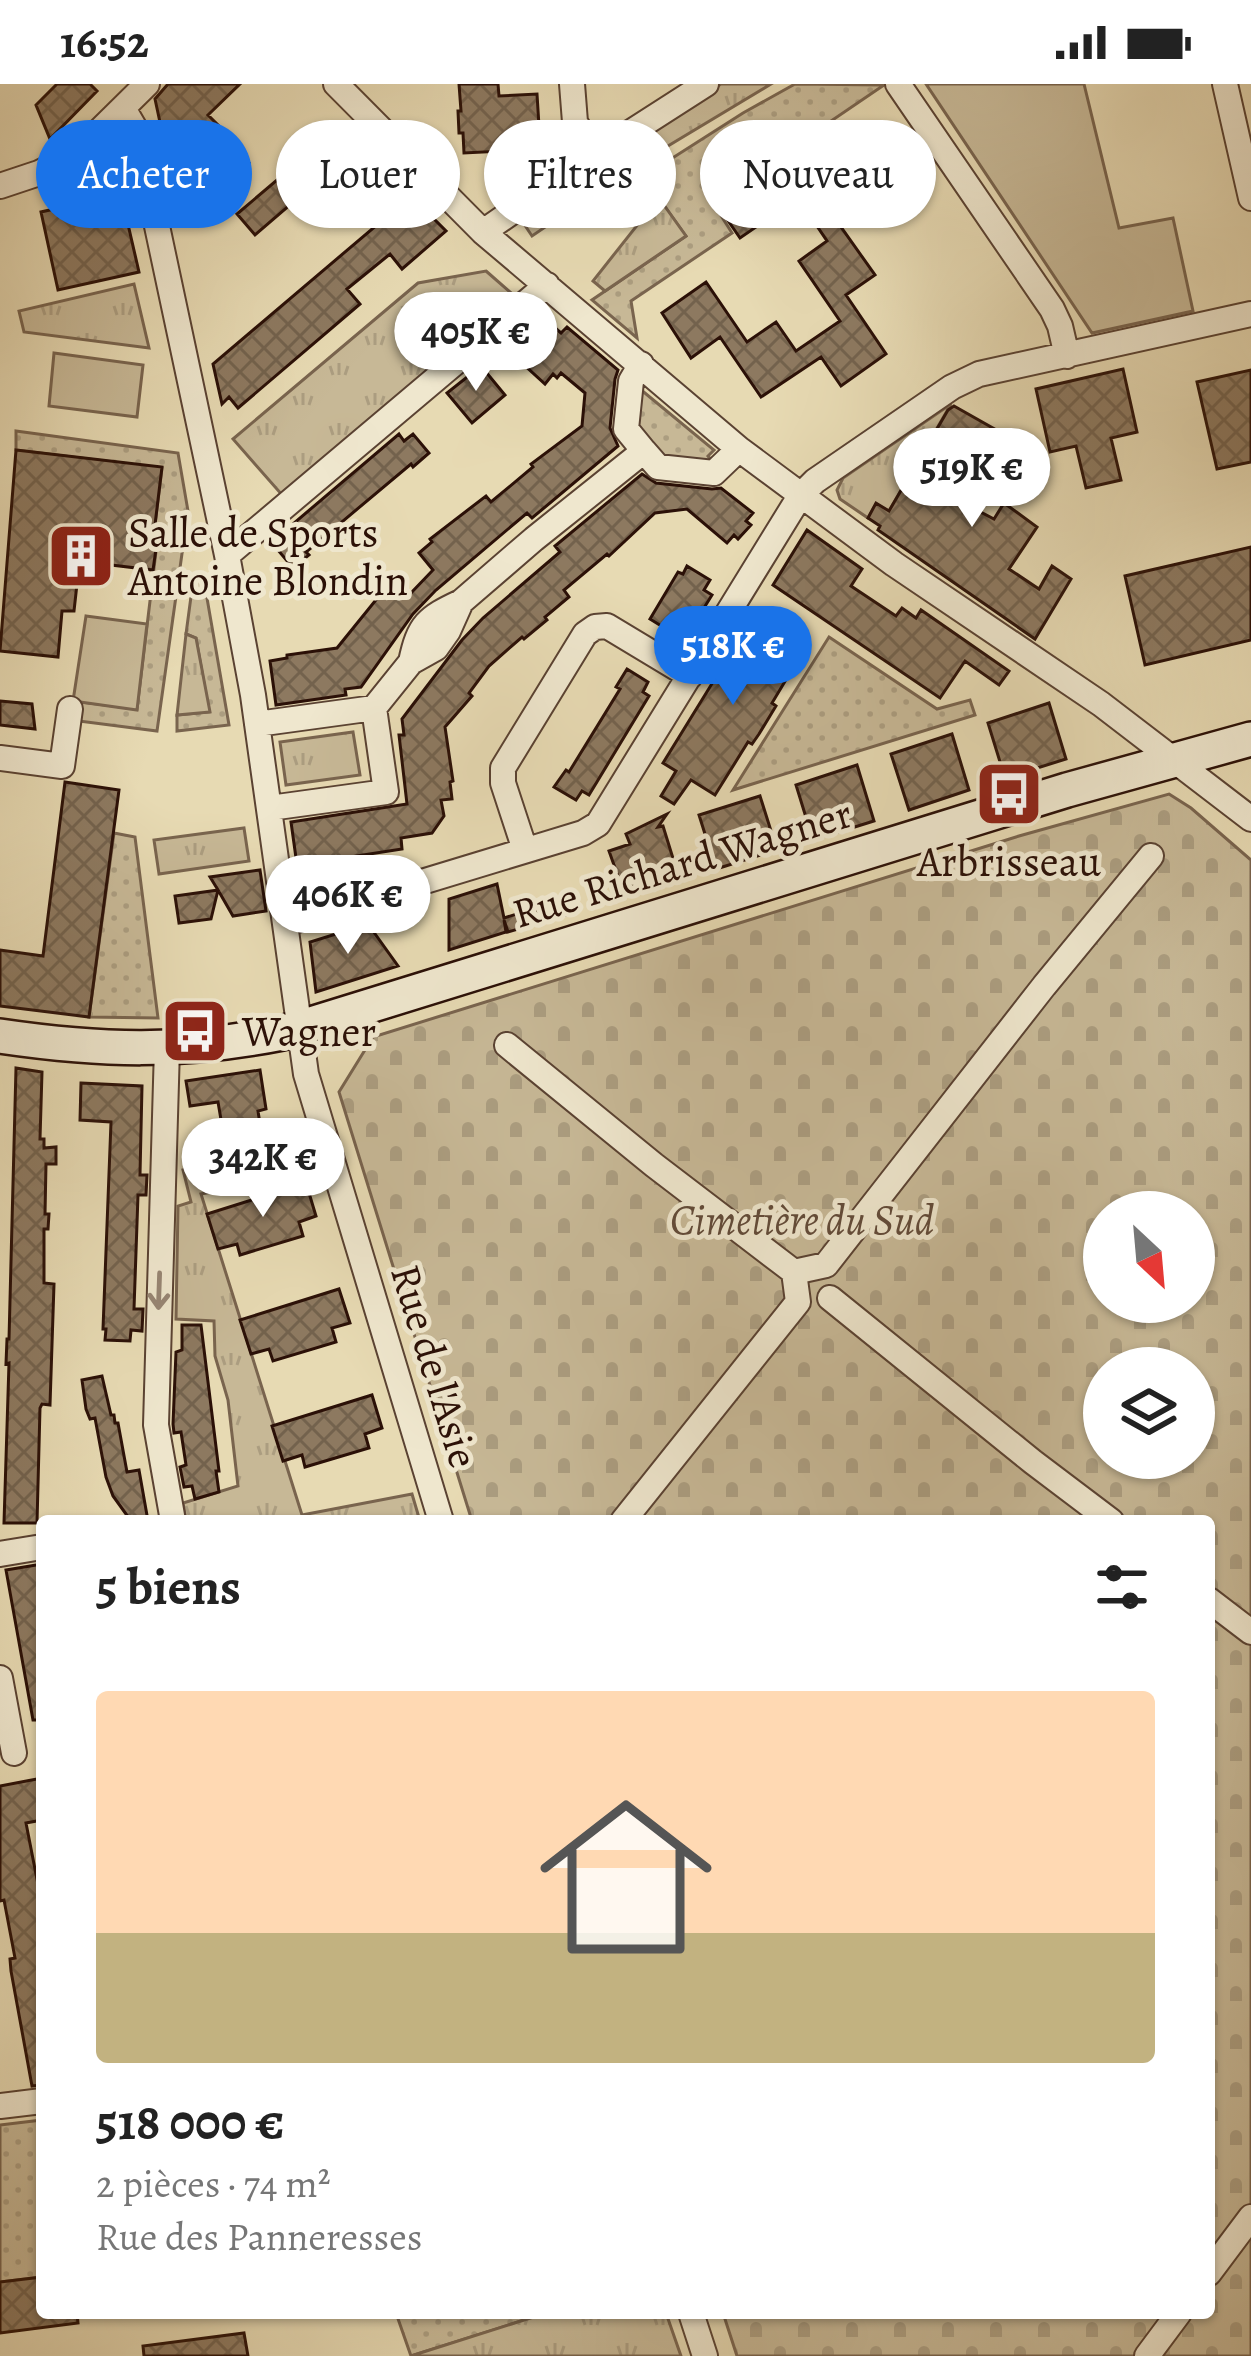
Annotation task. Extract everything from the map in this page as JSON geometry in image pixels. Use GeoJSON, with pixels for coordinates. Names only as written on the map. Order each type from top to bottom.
{"type":"FeatureCollection","features":[{"type":"Feature","properties":{"kind":"street"},"geometry":{"type":"LineString","coordinates":[[0,186],[75,155],[147,84]]}},
{"type":"Feature","properties":{"kind":"street"},"geometry":{"type":"LineString","coordinates":[[336,84],[483,232],[739,449],[894,564],[1101,704],[1251,819]]}},
{"type":"Feature","properties":{"kind":"street"},"geometry":{"type":"LineString","coordinates":[[572,84],[575,120]]}},
{"type":"Feature","properties":{"kind":"street"},"geometry":{"type":"LineString","coordinates":[[649,120],[706,84]]}},
{"type":"Feature","properties":{"kind":"street"},"geometry":{"type":"LineString","coordinates":[[898,84],[1052,309],[1067,356]]}},
{"type":"Feature","properties":{"kind":"street"},"geometry":{"type":"LineString","coordinates":[[1225,84],[1251,198]]}},
{"type":"Feature","properties":{"kind":"street","name":"Rue de l'Asie"},"geometry":{"type":"LineString","coordinates":[[123,108],[137,132],[227,555],[270,808],[310,1094],[439,1515]]}},
{"type":"Feature","properties":{"kind":"street"},"geometry":{"type":"LineString","coordinates":[[483,232],[489,228]]}},
{"type":"Feature","properties":{"kind":"street"},"geometry":{"type":"LineString","coordinates":[[227,555],[547,285]]}},
{"type":"Feature","properties":{"kind":"street"},"geometry":{"type":"LineString","coordinates":[[287,922],[583,833],[598,824],[800,496],[961,381],[1251,314]]}},
{"type":"Feature","properties":{"kind":"street"},"geometry":{"type":"LineString","coordinates":[[641,364],[631,381],[626,429],[658,467],[714,472],[739,449]]}},
{"type":"Feature","properties":{"kind":"street"},"geometry":{"type":"LineString","coordinates":[[257,724],[374,708],[411,662],[436,648],[461,602],[644,451]]}},
{"type":"Feature","properties":{"kind":"street"},"geometry":{"type":"LineString","coordinates":[[525,850],[503,782],[503,768],[585,634],[607,626],[690,676]]}},
{"type":"Feature","properties":{"kind":"street"},"geometry":{"type":"LineString","coordinates":[[270,808],[386,792],[374,708]]}},
{"type":"Feature","properties":{"kind":"street"},"geometry":{"type":"LineString","coordinates":[[0,758],[62,766],[70,710]]}},
{"type":"Feature","properties":{"kind":"street","name":"Rue Richard Wagner"},"geometry":{"type":"LineString","coordinates":[[0,1036],[89,1048],[167,1048],[299,1028],[1034,800],[1251,739]]}},
{"type":"Feature","properties":{"kind":"street"},"geometry":{"type":"LineString","coordinates":[[794,1272],[826,1265],[1151,856]]}},
{"type":"Feature","properties":{"kind":"street"},"geometry":{"type":"LineString","coordinates":[[507,1045],[654,1166],[794,1272],[797,1302],[628,1515]]}},
{"type":"Feature","properties":{"kind":"street"},"geometry":{"type":"LineString","coordinates":[[167,1048],[156,1425],[172,1515]]}},
{"type":"Feature","properties":{"kind":"street"},"geometry":{"type":"LineString","coordinates":[[826,1265],[830,1298],[1103,1515]]}},
{"type":"Feature","properties":{"kind":"street"},"geometry":{"type":"LineString","coordinates":[[797,1302],[830,1298]]}},
{"type":"Feature","properties":{"kind":"street"},"geometry":{"type":"LineString","coordinates":[[0,1554],[36,1548]]}},
{"type":"Feature","properties":{"kind":"street"},"geometry":{"type":"LineString","coordinates":[[1215,1605],[1251,1632]]}},
{"type":"Feature","properties":{"kind":"street"},"geometry":{"type":"LineString","coordinates":[[0,1678],[7,1754]]}},
{"type":"Feature","properties":{"kind":"street"},"geometry":{"type":"LineString","coordinates":[[0,2106],[36,2102]]}},
{"type":"Feature","properties":{"kind":"street"},"geometry":{"type":"LineString","coordinates":[[1215,2265],[1251,2217]]}},
{"type":"Feature","properties":{"kind":"street"},"geometry":{"type":"LineString","coordinates":[[694,2319],[705,2356]]}},
{"type":"Feature","properties":{"kind":"street"},"geometry":{"type":"LineString","coordinates":[[1148,2356],[1175,2319]]}},
{"type":"Feature","properties":{"kind":"green space"},"geometry":{"type":"Polygon","coordinates":[[[721,84],[771,84],[711,120],[700,120],[700,127],[676,141],[676,120],[664,120],[721,84]]]}},
{"type":"Feature","properties":{"kind":"green space"},"geometry":{"type":"Polygon","coordinates":[[[795,84],[884,85],[833,120],[732,120],[795,84]]]}},
{"type":"Feature","properties":{"kind":"green space"},"geometry":{"type":"Polygon","coordinates":[[[926,84],[1084,84],[1119,228],[1173,218],[1193,311],[1092,333],[926,84]]]}},
{"type":"Feature","properties":{"kind":"green space"},"geometry":{"type":"Polygon","coordinates":[[[700,140],[700,228],[729,228],[732,233],[631,301],[637,338],[592,300],[686,236],[676,222],[676,156],[700,140]]]}},
{"type":"Feature","properties":{"kind":"green space"},"geometry":{"type":"Polygon","coordinates":[[[676,222],[686,236],[605,291],[593,281],[635,228],[676,228],[676,222]]]}},
{"type":"Feature","properties":{"kind":"green space"},"geometry":{"type":"Polygon","coordinates":[[[486,271],[517,298],[283,496],[233,439],[418,283],[486,271]]]}},
{"type":"Feature","properties":{"kind":"green space"},"geometry":{"type":"Polygon","coordinates":[[[134,284],[149,348],[24,332],[19,311],[134,284]]]}},
{"type":"Feature","properties":{"kind":"green space"},"geometry":{"type":"Polygon","coordinates":[[[54,353],[143,365],[137,417],[49,406],[54,353]]]}},
{"type":"Feature","properties":{"kind":"green space"},"geometry":{"type":"Polygon","coordinates":[[[634,384],[714,450],[708,456],[715,465],[661,464],[630,429],[634,384]]]}},
{"type":"Feature","properties":{"kind":"green space"},"geometry":{"type":"Polygon","coordinates":[[[951,404],[889,511],[876,504],[868,518],[840,499],[837,490],[843,478],[951,404]]]}},
{"type":"Feature","properties":{"kind":"green space"},"geometry":{"type":"Polygon","coordinates":[[[16,431],[178,453],[188,511],[157,731],[71,720],[73,701],[137,709],[162,468],[16,450],[16,431]]]}},
{"type":"Feature","properties":{"kind":"green space"},"geometry":{"type":"Polygon","coordinates":[[[194,574],[203,575],[229,725],[177,731],[177,715],[209,712],[196,638],[186,634],[194,574]]]}},
{"type":"Feature","properties":{"kind":"green space"},"geometry":{"type":"Polygon","coordinates":[[[86,616],[147,624],[137,710],[73,701],[86,616]]]}},
{"type":"Feature","properties":{"kind":"green space"},"geometry":{"type":"Polygon","coordinates":[[[186,634],[196,638],[210,712],[177,715],[186,634]]]}},
{"type":"Feature","properties":{"kind":"green space"},"geometry":{"type":"Polygon","coordinates":[[[829,637],[937,709],[970,700],[975,715],[733,790],[829,637]]]}},
{"type":"Feature","properties":{"kind":"green space"},"geometry":{"type":"Polygon","coordinates":[[[353,732],[360,775],[286,785],[280,742],[353,732]]]}},
{"type":"Feature","properties":{"kind":"green space","name":"Cimetière du Sud"},"geometry":{"type":"Polygon","coordinates":[[[1169,794],[1251,860],[1251,2356],[737,2356],[725,2319],[1215,2319],[1215,1515],[470,1515],[339,1092],[373,1037],[1019,836],[1169,794]]]}},
{"type":"Feature","properties":{"kind":"green space"},"geometry":{"type":"Polygon","coordinates":[[[244,828],[249,861],[159,874],[154,840],[244,828]]]}},
{"type":"Feature","properties":{"kind":"green space"},"geometry":{"type":"Polygon","coordinates":[[[114,833],[135,837],[158,1018],[89,1017],[114,833]]]}},
{"type":"Feature","properties":{"kind":"green space"},"geometry":{"type":"Polygon","coordinates":[[[217,1163],[222,1190],[201,1194],[302,1515],[185,1515],[183,1503],[238,1486],[228,1400],[215,1356],[214,1321],[176,1319],[178,1206],[191,1202],[183,1170],[217,1163]]]}},
{"type":"Feature","properties":{"kind":"green space"},"geometry":{"type":"Polygon","coordinates":[[[412,1494],[418,1515],[302,1515],[412,1494]]]}},
{"type":"Feature","properties":{"kind":"green space"},"geometry":{"type":"Polygon","coordinates":[[[36,2121],[36,2278],[0,2282],[0,2125],[36,2121]]]}},
{"type":"Feature","properties":{"kind":"green space"},"geometry":{"type":"Polygon","coordinates":[[[398,2319],[527,2319],[411,2356],[398,2319]]]}},
{"type":"Feature","properties":{"kind":"green space"},"geometry":{"type":"Polygon","coordinates":[[[527,2319],[668,2319],[681,2356],[411,2356],[527,2319]]]}},
{"type":"Feature","properties":{"kind":"building"},"geometry":{"type":"Polygon","coordinates":[[[57,84],[90,84],[97,91],[69,120],[42,120],[36,105],[57,84]]]}},
{"type":"Feature","properties":{"kind":"building"},"geometry":{"type":"Polygon","coordinates":[[[168,84],[240,84],[208,115],[213,120],[160,120],[155,99],[168,84]]]}},
{"type":"Feature","properties":{"kind":"building"},"geometry":{"type":"Polygon","coordinates":[[[459,84],[498,84],[499,96],[537,94],[539,120],[484,120],[484,152],[464,153],[459,84]]]}},
{"type":"Feature","properties":{"kind":"building"},"geometry":{"type":"Polygon","coordinates":[[[276,181],[276,217],[255,235],[249,228],[252,201],[276,181]]]}},
{"type":"Feature","properties":{"kind":"building"},"geometry":{"type":"Polygon","coordinates":[[[44,228],[129,228],[139,272],[58,290],[44,228]]]}},
{"type":"Feature","properties":{"kind":"building"},"geometry":{"type":"Polygon","coordinates":[[[373,228],[446,231],[402,269],[390,254],[347,289],[360,304],[238,408],[229,397],[222,404],[213,364],[373,228]]]}},
{"type":"Feature","properties":{"kind":"building"},"geometry":{"type":"Polygon","coordinates":[[[733,228],[754,228],[740,238],[733,228]]]}},
{"type":"Feature","properties":{"kind":"building"},"geometry":{"type":"Polygon","coordinates":[[[818,228],[842,228],[875,275],[846,295],[886,354],[841,386],[821,357],[761,397],[720,337],[691,358],[662,313],[706,282],[747,342],[776,322],[796,351],[840,321],[799,261],[827,241],[818,228]]]}},
{"type":"Feature","properties":{"kind":"building"},"geometry":{"type":"Polygon","coordinates":[[[540,315],[561,333],[567,327],[618,370],[610,428],[618,446],[532,518],[527,513],[436,590],[361,687],[345,689],[346,695],[276,705],[270,661],[337,648],[392,580],[410,594],[433,570],[419,553],[430,539],[486,496],[491,502],[582,426],[585,393],[561,373],[557,378],[553,374],[545,384],[510,352],[540,315]]]}},
{"type":"Feature","properties":{"kind":"building"},"geometry":{"type":"Polygon","coordinates":[[[481,366],[505,395],[472,423],[447,393],[481,366]]]}},
{"type":"Feature","properties":{"kind":"building"},"geometry":{"type":"Polygon","coordinates":[[[1123,369],[1137,432],[1111,438],[1121,480],[1086,488],[1076,446],[1050,452],[1036,389],[1123,369]]]}},
{"type":"Feature","properties":{"kind":"building"},"geometry":{"type":"Polygon","coordinates":[[[1251,370],[1251,462],[1217,469],[1197,382],[1251,370]]]}},
{"type":"Feature","properties":{"kind":"building"},"geometry":{"type":"Polygon","coordinates":[[[954,406],[1035,452],[1023,472],[971,440],[962,455],[947,446],[915,474],[994,519],[1004,503],[1037,527],[1009,569],[1039,589],[1052,566],[1071,579],[1035,639],[878,530],[880,526],[868,518],[876,503],[889,511],[954,406]]]}},
{"type":"Feature","properties":{"kind":"building"},"geometry":{"type":"Polygon","coordinates":[[[399,434],[404,441],[413,434],[429,453],[306,552],[309,555],[293,568],[277,549],[285,542],[280,535],[399,434]]]}},
{"type":"Feature","properties":{"kind":"building","name":"Salle de Sports Antoine Blondin"},"geometry":{"type":"Polygon","coordinates":[[[16,450],[162,467],[153,570],[86,562],[86,567],[79,566],[74,611],[62,611],[58,657],[0,651],[16,450]]]}},
{"type":"Feature","properties":{"kind":"building"},"geometry":{"type":"Polygon","coordinates":[[[642,474],[656,483],[721,488],[753,513],[746,521],[751,525],[727,543],[687,509],[655,513],[564,590],[569,597],[547,620],[489,666],[469,693],[472,696],[445,727],[452,799],[441,800],[444,816],[432,833],[401,838],[402,849],[297,865],[291,822],[407,804],[399,735],[404,735],[402,719],[483,618],[560,552],[555,546],[642,474]]]}},
{"type":"Feature","properties":{"kind":"building"},"geometry":{"type":"Polygon","coordinates":[[[807,530],[862,569],[851,586],[896,616],[902,608],[916,618],[921,610],[1009,671],[999,685],[965,661],[940,698],[773,585],[807,530]]]}},
{"type":"Feature","properties":{"kind":"building"},"geometry":{"type":"Polygon","coordinates":[[[1251,547],[1251,640],[1145,665],[1125,576],[1251,547]]]}},
{"type":"Feature","properties":{"kind":"building"},"geometry":{"type":"Polygon","coordinates":[[[687,566],[710,580],[704,590],[712,595],[684,640],[650,619],[678,572],[683,574],[687,566]]]}},
{"type":"Feature","properties":{"kind":"building"},"geometry":{"type":"Polygon","coordinates":[[[758,609],[773,619],[769,625],[805,648],[759,734],[752,744],[748,742],[715,795],[691,780],[674,804],[661,796],[676,771],[663,763],[758,609]]]}},
{"type":"Feature","properties":{"kind":"building"},"geometry":{"type":"Polygon","coordinates":[[[627,669],[648,682],[643,692],[649,696],[589,795],[582,791],[576,800],[554,787],[569,772],[620,689],[616,687],[627,669]]]}},
{"type":"Feature","properties":{"kind":"building"},"geometry":{"type":"Polygon","coordinates":[[[0,701],[32,704],[35,729],[0,725],[0,701]]]}},
{"type":"Feature","properties":{"kind":"building"},"geometry":{"type":"Polygon","coordinates":[[[1049,703],[1066,759],[1005,778],[988,723],[1049,703]]]}},
{"type":"Feature","properties":{"kind":"building"},"geometry":{"type":"Polygon","coordinates":[[[952,734],[969,790],[909,810],[891,754],[952,734]]]}},
{"type":"Feature","properties":{"kind":"building"},"geometry":{"type":"Polygon","coordinates":[[[857,765],[874,821],[813,840],[796,785],[857,765]]]}},
{"type":"Feature","properties":{"kind":"building"},"geometry":{"type":"Polygon","coordinates":[[[65,782],[119,790],[89,1017],[0,1006],[0,950],[43,956],[65,782]]]}},
{"type":"Feature","properties":{"kind":"building"},"geometry":{"type":"Polygon","coordinates":[[[760,796],[777,850],[716,869],[699,815],[760,796]]]}},
{"type":"Feature","properties":{"kind":"building"},"geometry":{"type":"Polygon","coordinates":[[[667,814],[658,827],[663,826],[680,881],[625,896],[609,851],[630,844],[626,834],[667,814]]]}},
{"type":"Feature","properties":{"kind":"building"},"geometry":{"type":"Polygon","coordinates":[[[260,870],[266,911],[233,916],[210,877],[260,870]]]}},
{"type":"Feature","properties":{"kind":"building"},"geometry":{"type":"Polygon","coordinates":[[[497,884],[504,918],[561,900],[566,915],[508,932],[504,920],[506,932],[449,950],[449,899],[497,884]]]}},
{"type":"Feature","properties":{"kind":"building"},"geometry":{"type":"Polygon","coordinates":[[[218,890],[211,919],[179,923],[175,896],[218,890]]]}},
{"type":"Feature","properties":{"kind":"building"},"geometry":{"type":"Polygon","coordinates":[[[368,924],[398,966],[316,992],[310,942],[368,924]]]}},
{"type":"Feature","properties":{"kind":"building"},"geometry":{"type":"Polygon","coordinates":[[[16,1068],[42,1072],[40,1139],[44,1139],[44,1148],[56,1147],[56,1164],[46,1164],[45,1214],[49,1214],[48,1229],[44,1229],[44,1283],[54,1284],[50,1405],[40,1408],[36,1523],[4,1523],[16,1068]]]}},
{"type":"Feature","properties":{"kind":"building"},"geometry":{"type":"Polygon","coordinates":[[[260,1070],[266,1109],[258,1111],[263,1143],[226,1149],[218,1102],[190,1106],[186,1081],[260,1070]]]}},
{"type":"Feature","properties":{"kind":"building"},"geometry":{"type":"Polygon","coordinates":[[[81,1083],[142,1086],[140,1175],[147,1175],[146,1195],[138,1195],[134,1309],[143,1309],[142,1331],[131,1330],[130,1341],[105,1340],[111,1122],[80,1120],[81,1083]]]}},
{"type":"Feature","properties":{"kind":"building"},"geometry":{"type":"Polygon","coordinates":[[[306,1183],[316,1216],[299,1222],[303,1236],[240,1255],[237,1244],[218,1249],[207,1214],[306,1183]]]}},
{"type":"Feature","properties":{"kind":"building"},"geometry":{"type":"Polygon","coordinates":[[[339,1289],[350,1323],[332,1328],[336,1342],[273,1361],[269,1349],[251,1354],[240,1320],[339,1289]]]}},
{"type":"Feature","properties":{"kind":"building"},"geometry":{"type":"Polygon","coordinates":[[[182,1325],[201,1325],[219,1471],[219,1492],[195,1499],[192,1486],[184,1487],[181,1432],[174,1433],[173,1424],[182,1325]]]}},
{"type":"Feature","properties":{"kind":"building"},"geometry":{"type":"Polygon","coordinates":[[[102,1376],[111,1415],[118,1423],[127,1472],[139,1470],[147,1515],[127,1515],[113,1496],[95,1418],[90,1419],[86,1409],[82,1380],[102,1376]]]}},
{"type":"Feature","properties":{"kind":"building"},"geometry":{"type":"Polygon","coordinates":[[[372,1395],[382,1428],[365,1434],[369,1448],[305,1467],[302,1455],[283,1461],[272,1426],[372,1395]]]}},
{"type":"Feature","properties":{"kind":"building"},"geometry":{"type":"Polygon","coordinates":[[[36,1565],[36,1720],[33,1720],[6,1570],[36,1565]]]}},
{"type":"Feature","properties":{"kind":"building"},"geometry":{"type":"Polygon","coordinates":[[[36,1779],[36,1821],[26,1823],[36,1874],[36,2086],[32,2086],[11,1971],[10,1959],[15,1958],[4,1900],[0,1901],[0,1786],[36,1779]]]}},
{"type":"Feature","properties":{"kind":"building"},"geometry":{"type":"Polygon","coordinates":[[[36,2278],[36,2319],[78,2319],[78,2323],[0,2333],[0,2282],[36,2278]]]}},
{"type":"Feature","properties":{"kind":"building"},"geometry":{"type":"Polygon","coordinates":[[[244,2333],[248,2356],[144,2356],[143,2346],[244,2333]]]}},
{"type":"Feature","properties":{"kind":"place","name":"Salle de Sports Antoine Blondin"},"geometry":{"type":"Point","coordinates":[81,556]}},
{"type":"Feature","properties":{"kind":"place","name":"Arbrisseau"},"geometry":{"type":"Point","coordinates":[1009,794]}},
{"type":"Feature","properties":{"kind":"place","name":"Wagner"},"geometry":{"type":"Point","coordinates":[195,1031]}}]}
